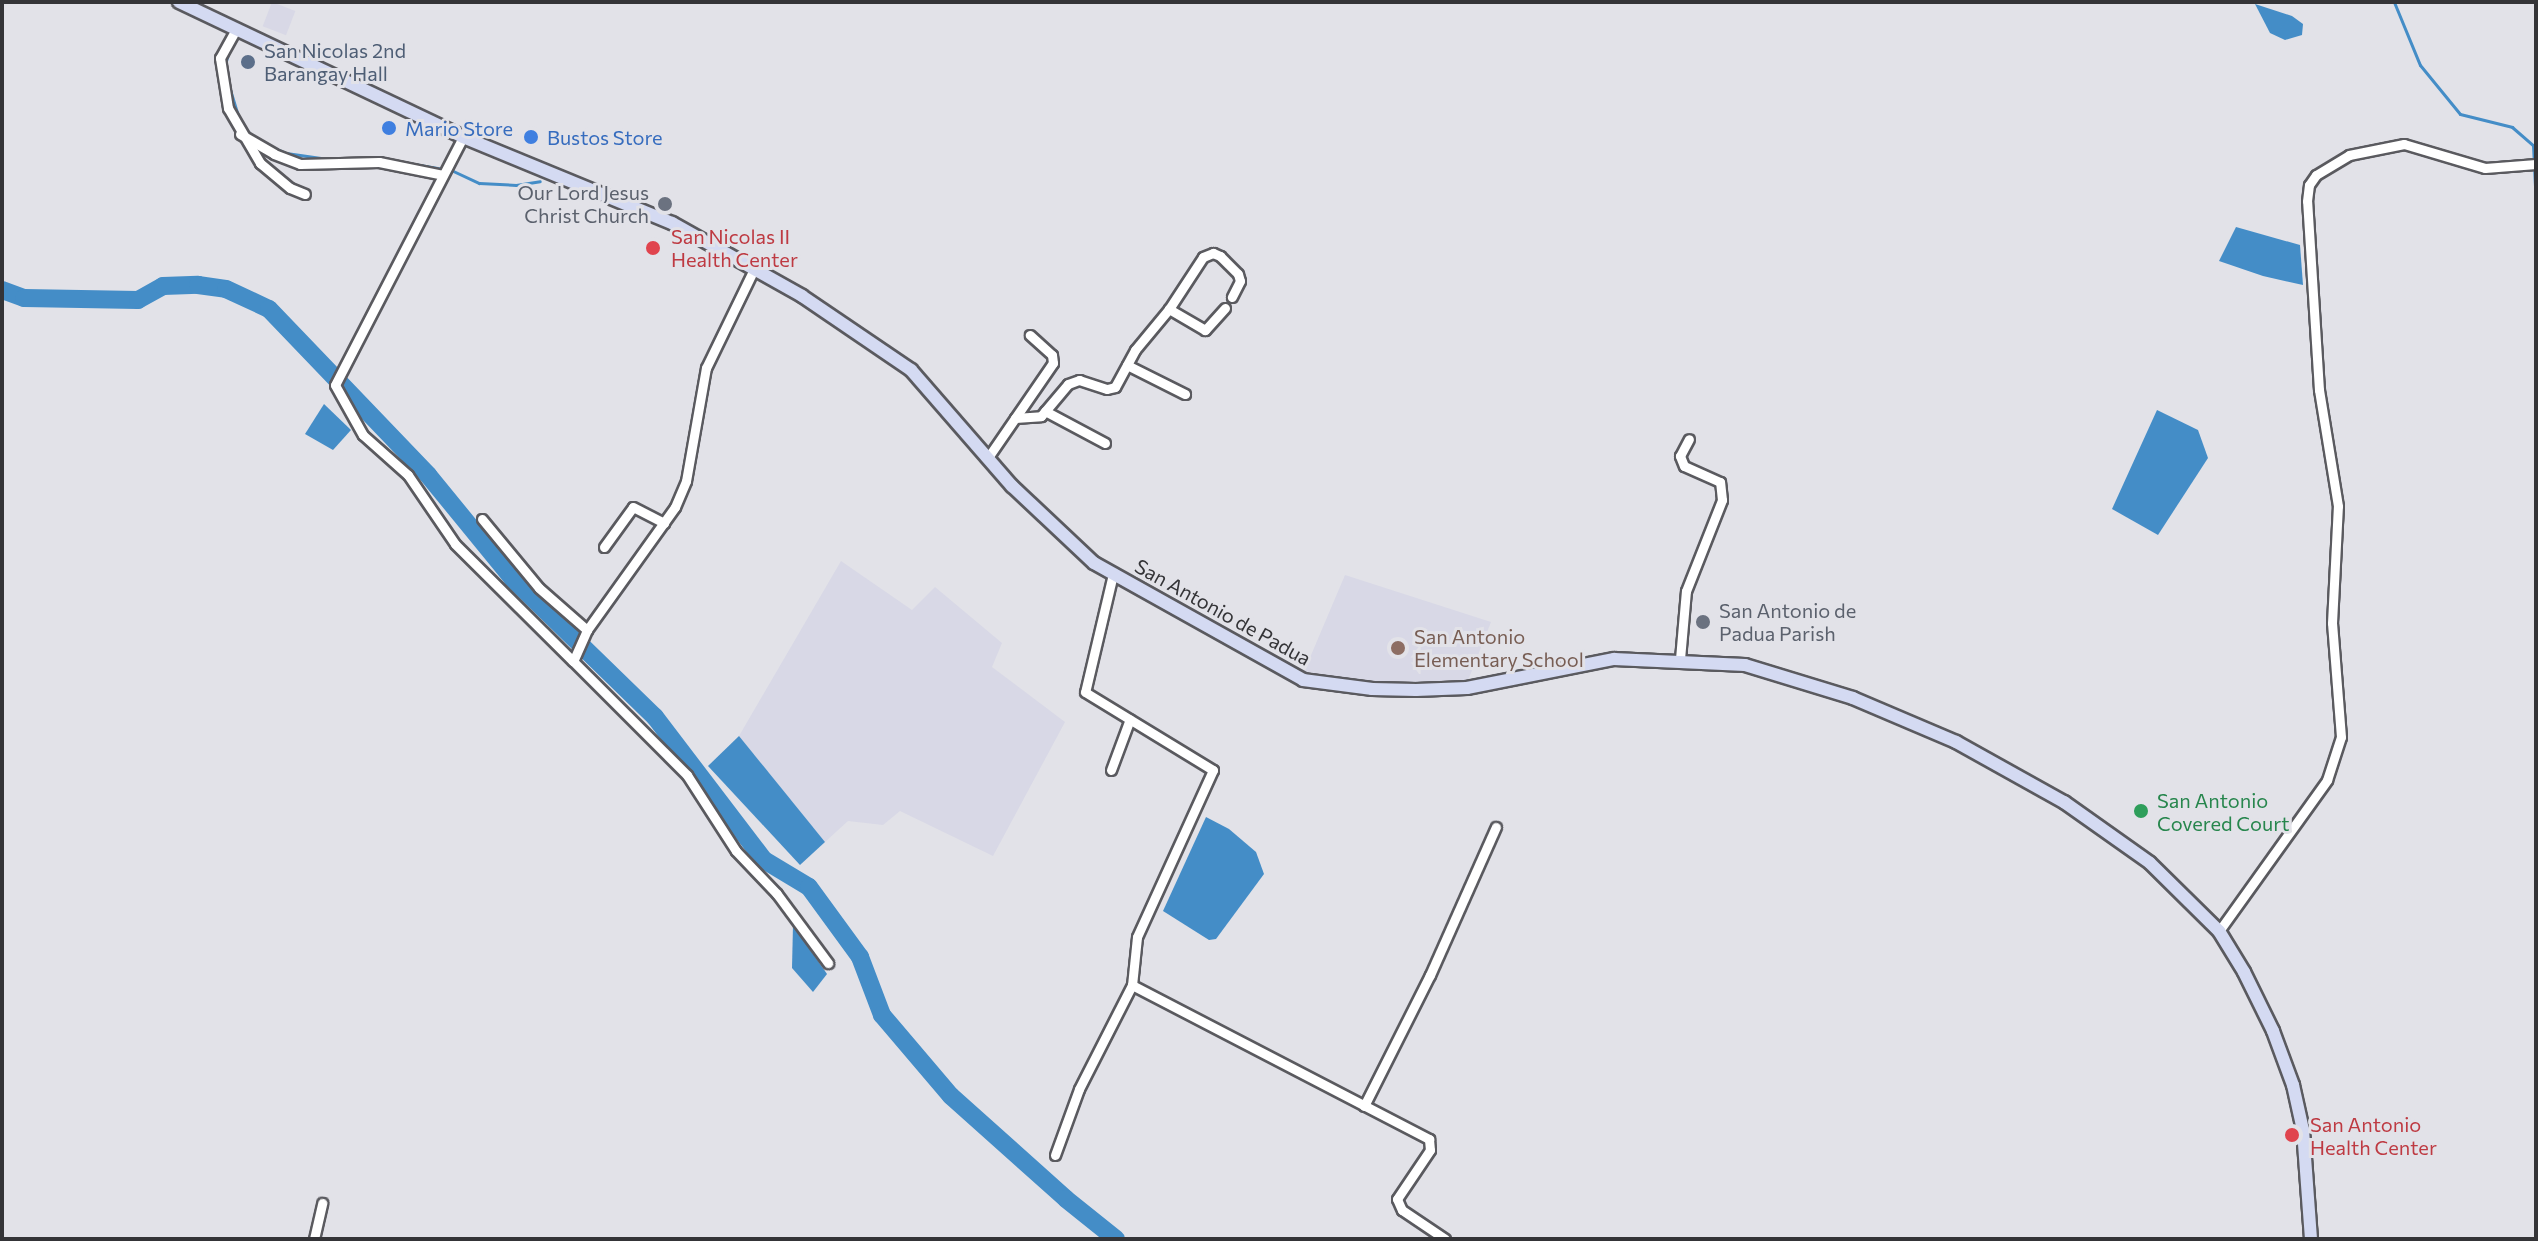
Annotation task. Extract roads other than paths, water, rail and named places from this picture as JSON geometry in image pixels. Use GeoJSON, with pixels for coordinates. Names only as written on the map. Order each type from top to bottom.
{"type":"FeatureCollection","features":[{"type":"Feature","properties":{"kind":"street","name":"San Antonio de Padua"},"geometry":{"type":"LineString","coordinates":[[179,2],[463,137],[672,223],[802,296],[911,370],[1028,501],[1094,563],[1303,680],[1372,689],[1467,688],[1614,659],[1680,659],[1745,665],[1853,698],[1956,742],[2064,802],[2150,863],[2219,931],[2273,1031],[2293,1085],[2305,1143],[2311,1239]]}},
{"type":"Feature","properties":{"kind":"street"},"geometry":{"type":"LineString","coordinates":[[235,31],[220,58],[228,108],[240,134],[260,163],[290,188],[305,194]]}},
{"type":"Feature","properties":{"kind":"street"},"geometry":{"type":"LineString","coordinates":[[240,134],[274,154],[300,164],[379,162],[444,174]]}},
{"type":"Feature","properties":{"kind":"street"},"geometry":{"type":"LineString","coordinates":[[463,137],[335,385],[363,435],[408,475],[455,544],[574,658],[687,775],[736,851],[777,894],[828,963]]}},
{"type":"Feature","properties":{"kind":"street"},"geometry":{"type":"LineString","coordinates":[[2219,931],[2327,780],[2341,737],[2332,623],[2338,506],[2319,390],[2307,201],[2309,185],[2316,175],[2349,155],[2404,144],[2485,168],[2531,164]]}},
{"type":"Feature","properties":{"kind":"street"},"geometry":{"type":"LineString","coordinates":[[1015,418],[1032,419],[1045,411],[1068,384],[1079,380],[1107,389],[1115,387],[1135,350],[1169,309],[1203,257],[1213,253],[1220,256],[1238,274],[1240,281],[1232,297]]}},
{"type":"Feature","properties":{"kind":"street"},"geometry":{"type":"LineString","coordinates":[[574,658],[585,634],[664,523],[686,481],[706,368],[754,269]]}},
{"type":"Feature","properties":{"kind":"street"},"geometry":{"type":"LineString","coordinates":[[1169,309],[1205,330],[1225,308]]}},
{"type":"Feature","properties":{"kind":"street"},"geometry":{"type":"LineString","coordinates":[[989,456],[1053,363],[1052,355],[1030,335]]}},
{"type":"Feature","properties":{"kind":"street"},"geometry":{"type":"LineString","coordinates":[[1127,365],[1185,394]]}},
{"type":"Feature","properties":{"kind":"street"},"geometry":{"type":"LineString","coordinates":[[1045,411],[1105,443]]}},
{"type":"Feature","properties":{"kind":"street"},"geometry":{"type":"LineString","coordinates":[[1680,659],[1686,591],[1722,500],[1720,482],[1684,466],[1680,456],[1689,439]]}},
{"type":"Feature","properties":{"kind":"street"},"geometry":{"type":"LineString","coordinates":[[604,547],[633,507],[664,523]]}},
{"type":"Feature","properties":{"kind":"street"},"geometry":{"type":"LineString","coordinates":[[482,519],[539,588],[585,634]]}},
{"type":"Feature","properties":{"kind":"street"},"geometry":{"type":"LineString","coordinates":[[1055,1155],[1079,1089],[1132,985],[1137,937],[1213,770],[1085,692],[1113,574]]}},
{"type":"Feature","properties":{"kind":"street"},"geometry":{"type":"LineString","coordinates":[[1111,770],[1130,719]]}},
{"type":"Feature","properties":{"kind":"street"},"geometry":{"type":"LineString","coordinates":[[1364,1106],[1430,975],[1496,827]]}},
{"type":"Feature","properties":{"kind":"street"},"geometry":{"type":"LineString","coordinates":[[1132,985],[1429,1139],[1430,1150],[1397,1199],[1402,1210],[1445,1239]]}},
{"type":"Feature","properties":{"kind":"street"},"geometry":{"type":"LineString","coordinates":[[314,1239],[322,1203]]}},
{"type":"Feature","properties":{"kind":"water"},"geometry":{"type":"Polygon","coordinates":[[[2255,4],[2292,16],[2303,24],[2302,35],[2285,40],[2270,33],[2255,4]]]}},
{"type":"Feature","properties":{"kind":"water"},"geometry":{"type":"Polygon","coordinates":[[[2236,227],[2300,245],[2303,285],[2219,261],[2236,227]]]}},
{"type":"Feature","properties":{"kind":"water"},"geometry":{"type":"Polygon","coordinates":[[[324,404],[351,430],[333,450],[305,434],[324,404]]]}},
{"type":"Feature","properties":{"kind":"water"},"geometry":{"type":"Polygon","coordinates":[[[2157,410],[2198,430],[2208,458],[2158,535],[2112,509],[2157,410]]]}},
{"type":"Feature","properties":{"kind":"water"},"geometry":{"type":"Polygon","coordinates":[[[739,736],[825,842],[800,865],[708,766],[739,736]]]}},
{"type":"Feature","properties":{"kind":"water"},"geometry":{"type":"Polygon","coordinates":[[[1206,817],[1229,829],[1256,852],[1264,874],[1216,939],[1209,940],[1163,911],[1206,817]]]}},
{"type":"Feature","properties":{"kind":"water"},"geometry":{"type":"Polygon","coordinates":[[[793,925],[827,974],[813,992],[792,968],[793,925]]]}},
{"type":"Feature","properties":{"kind":"waterway"},"geometry":{"type":"LineString","coordinates":[[2394,2],[2420,65],[2460,114],[2512,127],[2533,145],[2536,207]]}},
{"type":"Feature","properties":{"kind":"waterway"},"geometry":{"type":"LineString","coordinates":[[225,64],[229,51]]}},
{"type":"Feature","properties":{"kind":"waterway"},"geometry":{"type":"LineString","coordinates":[[228,83],[239,118]]}},
{"type":"Feature","properties":{"kind":"waterway"},"geometry":{"type":"LineString","coordinates":[[244,128],[256,139]]}},
{"type":"Feature","properties":{"kind":"waterway"},"geometry":{"type":"LineString","coordinates":[[270,146],[286,153],[328,159]]}},
{"type":"Feature","properties":{"kind":"waterway"},"geometry":{"type":"LineString","coordinates":[[384,159],[443,169]]}},
{"type":"Feature","properties":{"kind":"waterway"},"geometry":{"type":"LineString","coordinates":[[451,170],[479,183],[516,185],[540,181]]}},
{"type":"Feature","properties":{"kind":"waterway"},"geometry":{"type":"LineString","coordinates":[[2,290],[24,298],[138,300],[163,286],[198,285],[226,289],[269,309],[428,475],[513,579],[655,717],[764,860],[809,887],[860,957],[882,1015],[951,1096],[1066,1199],[1116,1239]]}},
{"type":"Feature","properties":{"kind":"place","name":"San Nicolas 2nd Barangay Hall"},"geometry":{"type":"Point","coordinates":[248,62]}},
{"type":"Feature","properties":{"kind":"place","name":"Mario Store"},"geometry":{"type":"Point","coordinates":[389,128]}},
{"type":"Feature","properties":{"kind":"place","name":"Bustos Store"},"geometry":{"type":"Point","coordinates":[531,137]}},
{"type":"Feature","properties":{"kind":"place","name":"Our Lord Jesus Christ Church"},"geometry":{"type":"Point","coordinates":[665,204]}},
{"type":"Feature","properties":{"kind":"place","name":"San Nicolas II Health Center"},"geometry":{"type":"Point","coordinates":[653,248]}},
{"type":"Feature","properties":{"kind":"place","name":"San Antonio de Padua Parish"},"geometry":{"type":"Point","coordinates":[1703,622]}},
{"type":"Feature","properties":{"kind":"place","name":"San Antonio Elementary School"},"geometry":{"type":"Point","coordinates":[1398,648]}},
{"type":"Feature","properties":{"kind":"place","name":"San Antonio Covered Court"},"geometry":{"type":"Point","coordinates":[2141,811]}},
{"type":"Feature","properties":{"kind":"place","name":"San Antonio Health Center"},"geometry":{"type":"Point","coordinates":[2292,1135]}}]}
